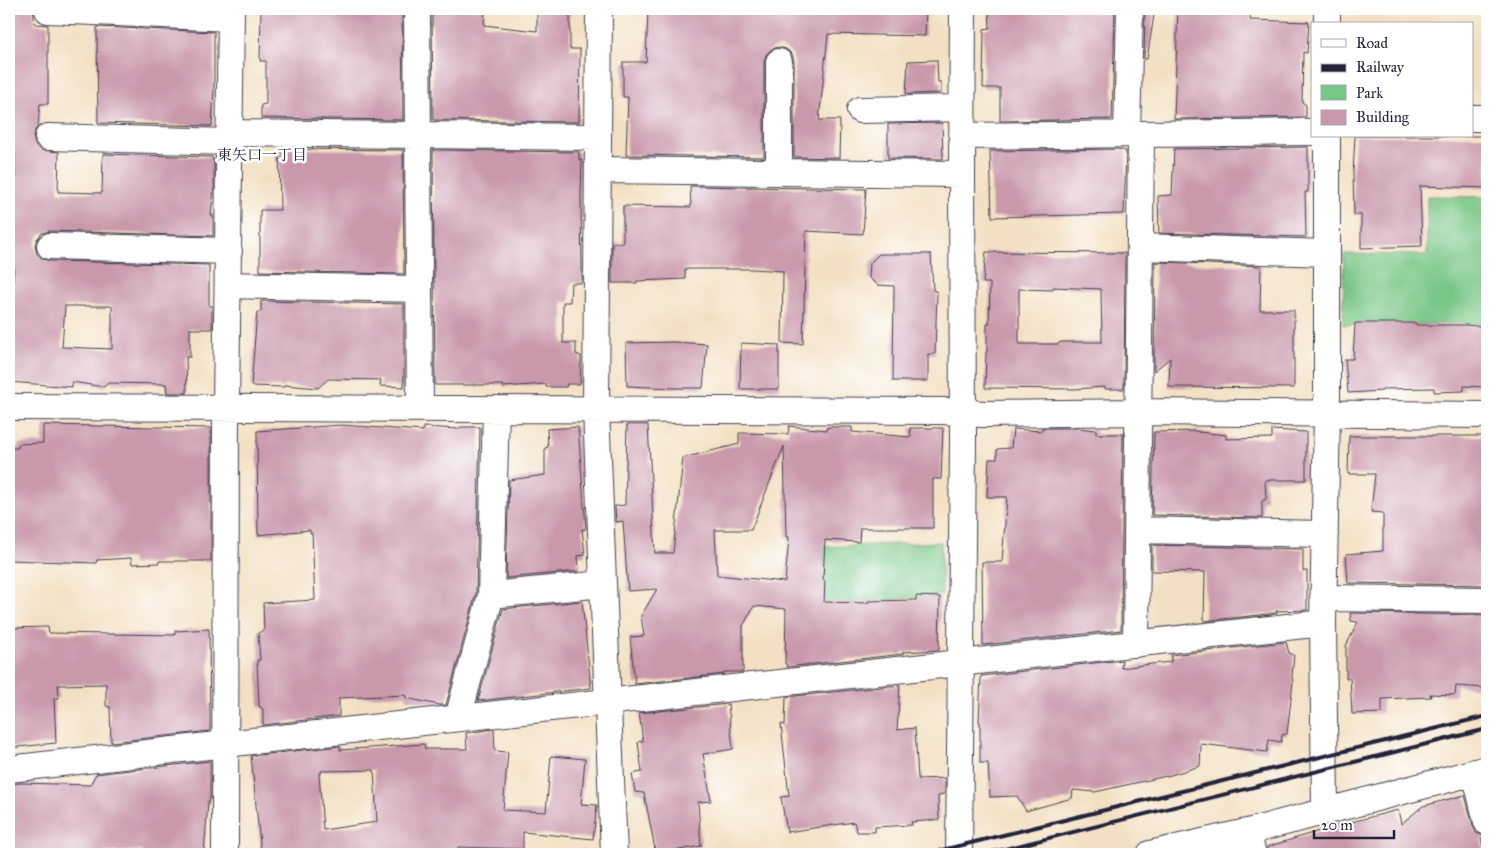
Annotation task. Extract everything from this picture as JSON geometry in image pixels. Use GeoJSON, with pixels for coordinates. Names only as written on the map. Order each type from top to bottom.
{"type":"FeatureCollection","features":[{"type":"Feature","properties":{"kind":"street"},"geometry":{"type":"LineString","coordinates":[[417,9],[420,408]]}},
{"type":"Feature","properties":{"kind":"street"},"geometry":{"type":"LineString","coordinates":[[599,9],[596,410],[614,854]]}},
{"type":"Feature","properties":{"kind":"street"},"geometry":{"type":"LineString","coordinates":[[958,854],[963,412],[963,9]]}},
{"type":"Feature","properties":{"kind":"street"},"geometry":{"type":"LineString","coordinates":[[1130,9],[1140,247],[1136,644]]}},
{"type":"Feature","properties":{"kind":"street"},"geometry":{"type":"LineString","coordinates":[[1327,9],[1327,22]]}},
{"type":"Feature","properties":{"kind":"street"},"geometry":{"type":"LineString","coordinates":[[48,10],[231,13],[226,408],[225,854]]}},
{"type":"Feature","properties":{"kind":"street"},"geometry":{"type":"LineString","coordinates":[[779,62],[779,172]]}},
{"type":"Feature","properties":{"kind":"street"},"geometry":{"type":"LineString","coordinates":[[860,110],[962,108]]}},
{"type":"Feature","properties":{"kind":"street"},"geometry":{"type":"LineString","coordinates":[[1474,118],[1487,118]]}},
{"type":"Feature","properties":{"kind":"street"},"geometry":{"type":"LineString","coordinates":[[962,136],[1311,132]]}},
{"type":"Feature","properties":{"kind":"street"},"geometry":{"type":"LineString","coordinates":[[48,137],[418,134],[598,137]]}},
{"type":"Feature","properties":{"kind":"street"},"geometry":{"type":"LineString","coordinates":[[1325,811],[1323,610],[1327,412],[1327,138]]}},
{"type":"Feature","properties":{"kind":"street"},"geometry":{"type":"LineString","coordinates":[[598,170],[962,174]]}},
{"type":"Feature","properties":{"kind":"street"},"geometry":{"type":"LineString","coordinates":[[50,246],[228,251]]}},
{"type":"Feature","properties":{"kind":"street"},"geometry":{"type":"LineString","coordinates":[[1140,247],[1326,253]]}},
{"type":"Feature","properties":{"kind":"street"},"geometry":{"type":"LineString","coordinates":[[228,285],[419,289]]}},
{"type":"Feature","properties":{"kind":"street"},"geometry":{"type":"LineString","coordinates":[[9,407],[420,408],[963,412],[992,414],[1327,412],[1487,414]]}},
{"type":"Feature","properties":{"kind":"street"},"geometry":{"type":"LineString","coordinates":[[458,718],[491,595],[496,409]]}},
{"type":"Feature","properties":{"kind":"street"},"geometry":{"type":"LineString","coordinates":[[1138,530],[1325,534]]}},
{"type":"Feature","properties":{"kind":"street"},"geometry":{"type":"LineString","coordinates":[[491,595],[603,584]]}},
{"type":"Feature","properties":{"kind":"street"},"geometry":{"type":"LineString","coordinates":[[9,769],[1136,644],[1323,610],[1487,600]]}},
{"type":"Feature","properties":{"kind":"street"},"geometry":{"type":"LineString","coordinates":[[1150,854],[1250,843],[1325,811],[1481,771],[1487,822]]}},
{"type":"Feature","properties":{"kind":"green space"},"geometry":{"type":"Polygon","coordinates":[[[1427,196],[1487,197],[1487,323],[1343,325],[1344,254],[1427,255],[1427,196]]]}},
{"type":"Feature","properties":{"kind":"green space"},"geometry":{"type":"Polygon","coordinates":[[[941,542],[942,595],[825,605],[824,547],[941,542]]]}},
{"type":"Feature","properties":{"kind":"building"},"geometry":{"type":"Polygon","coordinates":[[[12,9],[33,9],[35,24],[48,25],[48,104],[40,104],[38,126],[33,137],[35,145],[41,150],[59,152],[58,192],[102,193],[103,154],[212,157],[214,162],[211,215],[213,215],[213,236],[50,231],[42,233],[35,245],[37,254],[43,259],[50,261],[209,265],[209,306],[212,306],[212,329],[190,329],[190,357],[186,357],[187,393],[167,393],[166,384],[108,383],[104,387],[72,382],[72,387],[9,382],[9,307],[12,307],[14,266],[9,266],[9,215],[15,215],[15,154],[9,154],[9,85],[11,85],[12,9]],[[65,306],[62,347],[112,349],[112,306],[65,306]]]}},
{"type":"Feature","properties":{"kind":"building"},"geometry":{"type":"Polygon","coordinates":[[[261,9],[402,9],[403,120],[261,118],[261,105],[266,104],[266,61],[260,61],[261,9]]]}},
{"type":"Feature","properties":{"kind":"building"},"geometry":{"type":"Polygon","coordinates":[[[432,9],[485,9],[484,25],[537,31],[537,9],[570,9],[570,49],[580,49],[579,122],[433,120],[432,9]]]}},
{"type":"Feature","properties":{"kind":"building"},"geometry":{"type":"Polygon","coordinates":[[[648,9],[688,9],[750,13],[750,9],[926,9],[925,36],[828,34],[819,120],[840,120],[839,158],[794,157],[794,62],[792,54],[786,49],[779,47],[771,49],[766,55],[764,62],[764,157],[626,155],[628,97],[623,97],[623,62],[646,62],[648,9]]]}},
{"type":"Feature","properties":{"kind":"building"},"geometry":{"type":"Polygon","coordinates":[[[989,9],[1115,9],[1112,119],[1000,121],[1000,88],[983,88],[984,29],[990,28],[989,9]]]}},
{"type":"Feature","properties":{"kind":"building"},"geometry":{"type":"Polygon","coordinates":[[[1145,9],[1155,9],[1147,59],[1144,59],[1145,9]]]}},
{"type":"Feature","properties":{"kind":"building"},"geometry":{"type":"Polygon","coordinates":[[[1178,9],[1251,9],[1250,20],[1309,22],[1307,53],[1303,52],[1302,102],[1306,105],[1306,117],[1174,119],[1178,9]]]}},
{"type":"Feature","properties":{"kind":"building"},"geometry":{"type":"Polygon","coordinates":[[[97,27],[214,32],[212,126],[98,123],[97,27]]]}},
{"type":"Feature","properties":{"kind":"building"},"geometry":{"type":"Polygon","coordinates":[[[937,60],[938,82],[941,82],[941,93],[906,94],[908,61],[937,60]]]}},
{"type":"Feature","properties":{"kind":"building"},"geometry":{"type":"Polygon","coordinates":[[[942,123],[943,159],[888,158],[888,124],[942,123]]]}},
{"type":"Feature","properties":{"kind":"building"},"geometry":{"type":"Polygon","coordinates":[[[1474,136],[1487,136],[1487,188],[1420,186],[1422,246],[1361,248],[1361,215],[1354,215],[1355,138],[1474,138],[1474,136]]]}},
{"type":"Feature","properties":{"kind":"building"},"geometry":{"type":"Polygon","coordinates":[[[1308,147],[1308,192],[1305,192],[1306,237],[1159,233],[1158,196],[1172,195],[1174,149],[1308,147]]]}},
{"type":"Feature","properties":{"kind":"building"},"geometry":{"type":"Polygon","coordinates":[[[279,149],[403,150],[404,274],[260,271],[260,210],[280,210],[279,149]]]}},
{"type":"Feature","properties":{"kind":"building"},"geometry":{"type":"Polygon","coordinates":[[[1118,149],[1126,151],[1124,214],[992,217],[990,151],[1118,149]]]}},
{"type":"Feature","properties":{"kind":"building"},"geometry":{"type":"Polygon","coordinates":[[[433,150],[579,152],[579,160],[582,160],[582,283],[571,283],[570,302],[563,302],[563,343],[576,343],[576,354],[581,356],[580,384],[567,384],[566,387],[546,387],[546,384],[503,387],[503,385],[435,385],[433,150]]]}},
{"type":"Feature","properties":{"kind":"building"},"geometry":{"type":"Polygon","coordinates":[[[690,186],[866,189],[863,234],[806,231],[803,344],[782,343],[783,271],[685,269],[685,279],[612,283],[612,243],[623,243],[623,206],[691,207],[690,186]]]}},
{"type":"Feature","properties":{"kind":"building"},"geometry":{"type":"Polygon","coordinates":[[[986,252],[1125,253],[1124,389],[1105,389],[1105,387],[1074,389],[985,388],[990,283],[983,283],[986,252]],[[1053,287],[1053,290],[1019,289],[1019,344],[1102,342],[1101,289],[1053,287]]]}},
{"type":"Feature","properties":{"kind":"building"},"geometry":{"type":"Polygon","coordinates":[[[879,254],[931,254],[933,290],[937,292],[935,354],[928,354],[928,381],[893,381],[894,286],[878,285],[869,278],[870,263],[879,254]]]}},
{"type":"Feature","properties":{"kind":"building"},"geometry":{"type":"Polygon","coordinates":[[[1155,262],[1261,266],[1260,310],[1294,310],[1294,388],[1169,387],[1170,358],[1154,371],[1155,262]]]}},
{"type":"Feature","properties":{"kind":"building"},"geometry":{"type":"Polygon","coordinates":[[[261,301],[404,304],[404,387],[380,386],[381,380],[328,379],[318,388],[285,385],[284,387],[251,386],[257,312],[261,312],[261,301]]]}},
{"type":"Feature","properties":{"kind":"building"},"geometry":{"type":"Polygon","coordinates":[[[1355,323],[1416,323],[1416,325],[1487,327],[1487,387],[1464,386],[1464,391],[1434,392],[1434,388],[1382,389],[1382,391],[1348,393],[1345,359],[1353,359],[1355,323]]]}},
{"type":"Feature","properties":{"kind":"building"},"geometry":{"type":"Polygon","coordinates":[[[673,342],[707,344],[703,388],[627,386],[626,343],[673,342]]]}},
{"type":"Feature","properties":{"kind":"building"},"geometry":{"type":"Polygon","coordinates":[[[741,343],[779,345],[779,389],[740,389],[741,343]]]}},
{"type":"Feature","properties":{"kind":"building"},"geometry":{"type":"Polygon","coordinates":[[[43,425],[211,428],[211,561],[159,561],[159,563],[132,564],[131,558],[97,560],[96,563],[9,560],[9,448],[18,448],[19,444],[43,443],[43,425]]]}},
{"type":"Feature","properties":{"kind":"building"},"geometry":{"type":"Polygon","coordinates":[[[341,425],[423,431],[423,427],[458,429],[461,427],[480,427],[476,593],[446,705],[406,698],[406,695],[339,698],[339,716],[263,725],[263,709],[259,706],[257,660],[260,660],[258,633],[264,630],[263,603],[315,600],[312,533],[310,533],[310,530],[258,535],[257,431],[341,425]]]}},
{"type":"Feature","properties":{"kind":"building"},"geometry":{"type":"Polygon","coordinates":[[[627,425],[648,425],[655,553],[673,553],[683,458],[739,444],[739,433],[788,434],[789,426],[827,430],[827,427],[852,427],[852,432],[911,437],[910,428],[943,428],[941,479],[933,479],[933,528],[860,528],[859,542],[825,540],[823,580],[825,581],[824,602],[868,603],[868,601],[916,600],[916,596],[940,597],[939,650],[903,652],[903,654],[787,667],[787,664],[785,664],[786,609],[754,606],[743,626],[743,672],[724,672],[724,674],[635,684],[630,637],[644,636],[641,616],[657,589],[628,591],[623,521],[616,522],[615,506],[625,505],[627,425]],[[784,446],[751,530],[715,530],[717,575],[785,582],[789,537],[786,537],[784,446]]]}},
{"type":"Feature","properties":{"kind":"building"},"geometry":{"type":"Polygon","coordinates":[[[578,427],[586,529],[582,529],[585,555],[578,556],[579,571],[506,578],[509,480],[545,475],[545,448],[548,447],[547,429],[578,427]]]}},
{"type":"Feature","properties":{"kind":"building"},"geometry":{"type":"Polygon","coordinates":[[[1042,428],[1076,428],[1096,430],[1096,434],[1123,434],[1121,630],[983,645],[982,562],[1002,562],[1007,497],[987,497],[989,459],[997,459],[997,449],[1011,448],[1013,429],[1042,431],[1042,428]]]}},
{"type":"Feature","properties":{"kind":"building"},"geometry":{"type":"Polygon","coordinates":[[[1272,430],[1306,432],[1306,480],[1265,480],[1266,499],[1262,501],[1262,518],[1152,515],[1154,432],[1198,431],[1226,435],[1226,439],[1272,438],[1272,430]]]}},
{"type":"Feature","properties":{"kind":"building"},"geometry":{"type":"Polygon","coordinates":[[[1349,436],[1487,436],[1487,585],[1348,583],[1346,554],[1383,551],[1383,513],[1371,512],[1375,474],[1348,474],[1349,436]]]}},
{"type":"Feature","properties":{"kind":"building"},"geometry":{"type":"Polygon","coordinates":[[[1152,545],[1303,549],[1303,571],[1307,571],[1307,610],[1276,611],[1277,613],[1204,621],[1205,572],[1152,571],[1152,545]]]}},
{"type":"Feature","properties":{"kind":"building"},"geometry":{"type":"Polygon","coordinates":[[[582,601],[591,688],[478,701],[503,609],[582,601]]]}},
{"type":"Feature","properties":{"kind":"building"},"geometry":{"type":"Polygon","coordinates":[[[1350,613],[1487,615],[1487,688],[1456,686],[1455,695],[1430,694],[1431,697],[1382,699],[1382,713],[1352,714],[1350,678],[1346,678],[1346,646],[1358,622],[1351,621],[1350,613]]]}},
{"type":"Feature","properties":{"kind":"building"},"geometry":{"type":"Polygon","coordinates":[[[48,627],[49,633],[175,635],[175,631],[209,629],[210,731],[111,742],[110,707],[106,706],[106,684],[58,685],[59,698],[54,698],[56,743],[9,748],[9,628],[48,627]]]}},
{"type":"Feature","properties":{"kind":"building"},"geometry":{"type":"Polygon","coordinates":[[[1286,642],[1289,653],[1294,655],[1287,734],[1282,735],[1281,742],[1269,740],[1267,752],[1201,744],[1200,766],[1171,775],[1095,792],[1073,790],[1072,798],[1026,811],[1017,796],[990,797],[988,763],[980,763],[981,676],[1122,660],[1121,668],[1171,662],[1171,655],[1286,642]]]}},
{"type":"Feature","properties":{"kind":"building"},"geometry":{"type":"Polygon","coordinates":[[[900,685],[897,730],[915,728],[918,779],[945,778],[945,793],[938,796],[939,820],[911,822],[912,825],[875,827],[875,832],[857,832],[854,822],[787,832],[781,797],[789,796],[781,724],[785,725],[786,697],[900,685]]]}},
{"type":"Feature","properties":{"kind":"building"},"geometry":{"type":"Polygon","coordinates":[[[728,704],[733,749],[703,754],[711,801],[698,802],[701,846],[656,854],[644,793],[635,792],[632,774],[642,772],[638,742],[643,741],[639,713],[728,704]]]}},
{"type":"Feature","properties":{"kind":"building"},"geometry":{"type":"Polygon","coordinates":[[[494,729],[495,751],[508,752],[503,810],[546,812],[551,756],[585,759],[581,804],[597,805],[593,839],[523,832],[523,849],[458,847],[458,854],[261,854],[251,756],[340,746],[340,750],[424,744],[425,749],[467,749],[466,733],[494,729]],[[374,770],[321,771],[321,774],[319,774],[323,830],[377,822],[374,770]]]}},
{"type":"Feature","properties":{"kind":"building"},"geometry":{"type":"Polygon","coordinates":[[[210,761],[210,799],[208,802],[204,854],[142,854],[142,850],[83,854],[9,854],[9,784],[90,785],[96,774],[210,761]]]}},
{"type":"Feature","properties":{"kind":"building"},"geometry":{"type":"Polygon","coordinates":[[[1465,795],[1476,833],[1484,836],[1484,839],[1481,839],[1485,854],[1268,854],[1267,847],[1332,827],[1398,810],[1401,824],[1423,806],[1465,795]]]}},
{"type":"Feature","properties":{"kind":"railway"},"geometry":{"type":"LineString","coordinates":[[926,854],[1487,716]]}},
{"type":"Feature","properties":{"kind":"railway"},"geometry":{"type":"LineString","coordinates":[[985,854],[1487,729]]}},
{"type":"Feature","properties":{"kind":"district","name":"東矢口一丁目"},"geometry":{"type":"Point","coordinates":[262,155]}}]}
